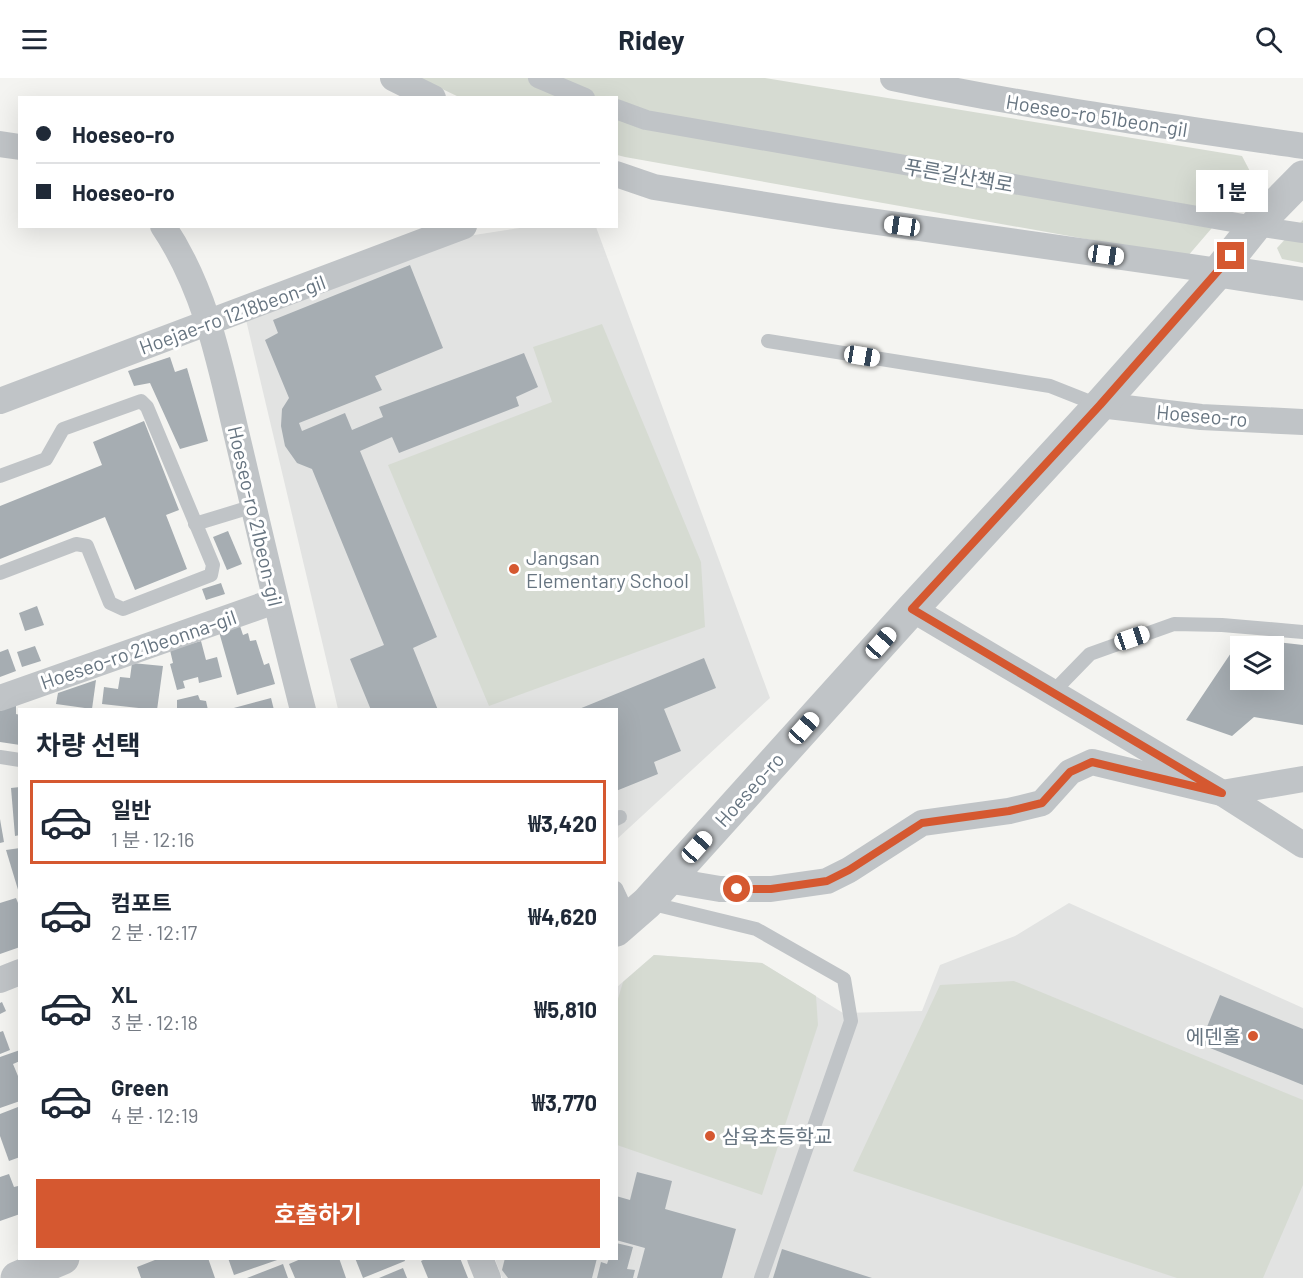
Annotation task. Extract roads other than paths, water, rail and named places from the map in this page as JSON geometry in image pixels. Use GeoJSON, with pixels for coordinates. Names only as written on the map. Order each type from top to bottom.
{"type":"FeatureCollection","features":[{"type":"Feature","properties":{"kind":"street"},"geometry":{"type":"LineString","coordinates":[[393,78],[429,96]]}},
{"type":"Feature","properties":{"kind":"street"},"geometry":{"type":"LineString","coordinates":[[538,78],[580,96]]}},
{"type":"Feature","properties":{"kind":"street","name":"Hoeseo-ro 51beon-gil"},"geometry":{"type":"LineString","coordinates":[[893,78],[971,95],[1303,146]]}},
{"type":"Feature","properties":{"kind":"street","name":"푸른길산책로"},"geometry":{"type":"LineString","coordinates":[[618,110],[646,120],[1255,226],[1303,232]]}},
{"type":"Feature","properties":{"kind":"street"},"geometry":{"type":"LineString","coordinates":[[0,144],[18,147]]}},
{"type":"Feature","properties":{"kind":"street"},"geometry":{"type":"LineString","coordinates":[[618,175],[654,187],[835,216],[1303,284]]}},
{"type":"Feature","properties":{"kind":"street","name":"Hoeseo-ro"},"geometry":{"type":"LineString","coordinates":[[640,908],[1100,405],[1219,271],[1255,226],[1303,177]]}},
{"type":"Feature","properties":{"kind":"street","name":"Hoeseo-ro 21beon-gil"},"geometry":{"type":"LineString","coordinates":[[164,228],[186,264],[210,321],[275,601],[302,708]]}},
{"type":"Feature","properties":{"kind":"street","name":"Hoejae-ro 1218beon-gil"},"geometry":{"type":"LineString","coordinates":[[0,401],[459,228]]}},
{"type":"Feature","properties":{"kind":"street","name":"Hoeseo-ro"},"geometry":{"type":"LineString","coordinates":[[1100,405],[1202,417],[1303,422]]}},
{"type":"Feature","properties":{"kind":"street","name":"Hoeseo-ro 21beonna-gil"},"geometry":{"type":"LineString","coordinates":[[0,698],[275,601]]}},
{"type":"Feature","properties":{"kind":"street"},"geometry":{"type":"LineString","coordinates":[[912,609],[1222,793],[1303,845]]}},
{"type":"Feature","properties":{"kind":"street"},"geometry":{"type":"LineString","coordinates":[[640,908],[720,889],[771,889],[827,881],[849,870],[922,823],[1009,811],[1042,803],[1070,772],[1092,762],[1222,793],[1303,779]]}},
{"type":"Feature","properties":{"kind":"street"},"geometry":{"type":"LineString","coordinates":[[0,980],[18,973]]}},
{"type":"Feature","properties":{"kind":"street"},"geometry":{"type":"LineString","coordinates":[[18,1278],[58,1260]]}},
{"type":"Feature","properties":{"kind":"street"},"geometry":{"type":"LineString","coordinates":[[481,1260],[488,1278]]}},
{"type":"Feature","properties":{"kind":"lane"},"geometry":{"type":"LineString","coordinates":[[768,341],[1050,386],[1100,405]]}},
{"type":"Feature","properties":{"kind":"lane"},"geometry":{"type":"LineString","coordinates":[[0,476],[46,459],[63,429],[141,401],[147,407],[213,565],[211,575],[123,609],[110,603],[87,546],[76,544],[0,573]]}},
{"type":"Feature","properties":{"kind":"lane"},"geometry":{"type":"LineString","coordinates":[[195,524],[254,506]]}},
{"type":"Feature","properties":{"kind":"lane"},"geometry":{"type":"LineString","coordinates":[[1053,692],[1090,654],[1174,624],[1222,625],[1303,632]]}},
{"type":"Feature","properties":{"kind":"lane"},"geometry":{"type":"LineString","coordinates":[[0,757],[18,760]]}},
{"type":"Feature","properties":{"kind":"lane"},"geometry":{"type":"LineString","coordinates":[[618,890],[640,908],[756,929],[844,979],[851,1021],[762,1278]]}},
{"type":"Feature","properties":{"kind":"place","name":"Jangsan Elementary School"},"geometry":{"type":"Point","coordinates":[514,569]}},
{"type":"Feature","properties":{"kind":"place","name":"에덴홀"},"geometry":{"type":"Point","coordinates":[1253,1036]}},
{"type":"Feature","properties":{"kind":"place","name":"삼육초등학교"},"geometry":{"type":"Point","coordinates":[710,1136]}}]}
